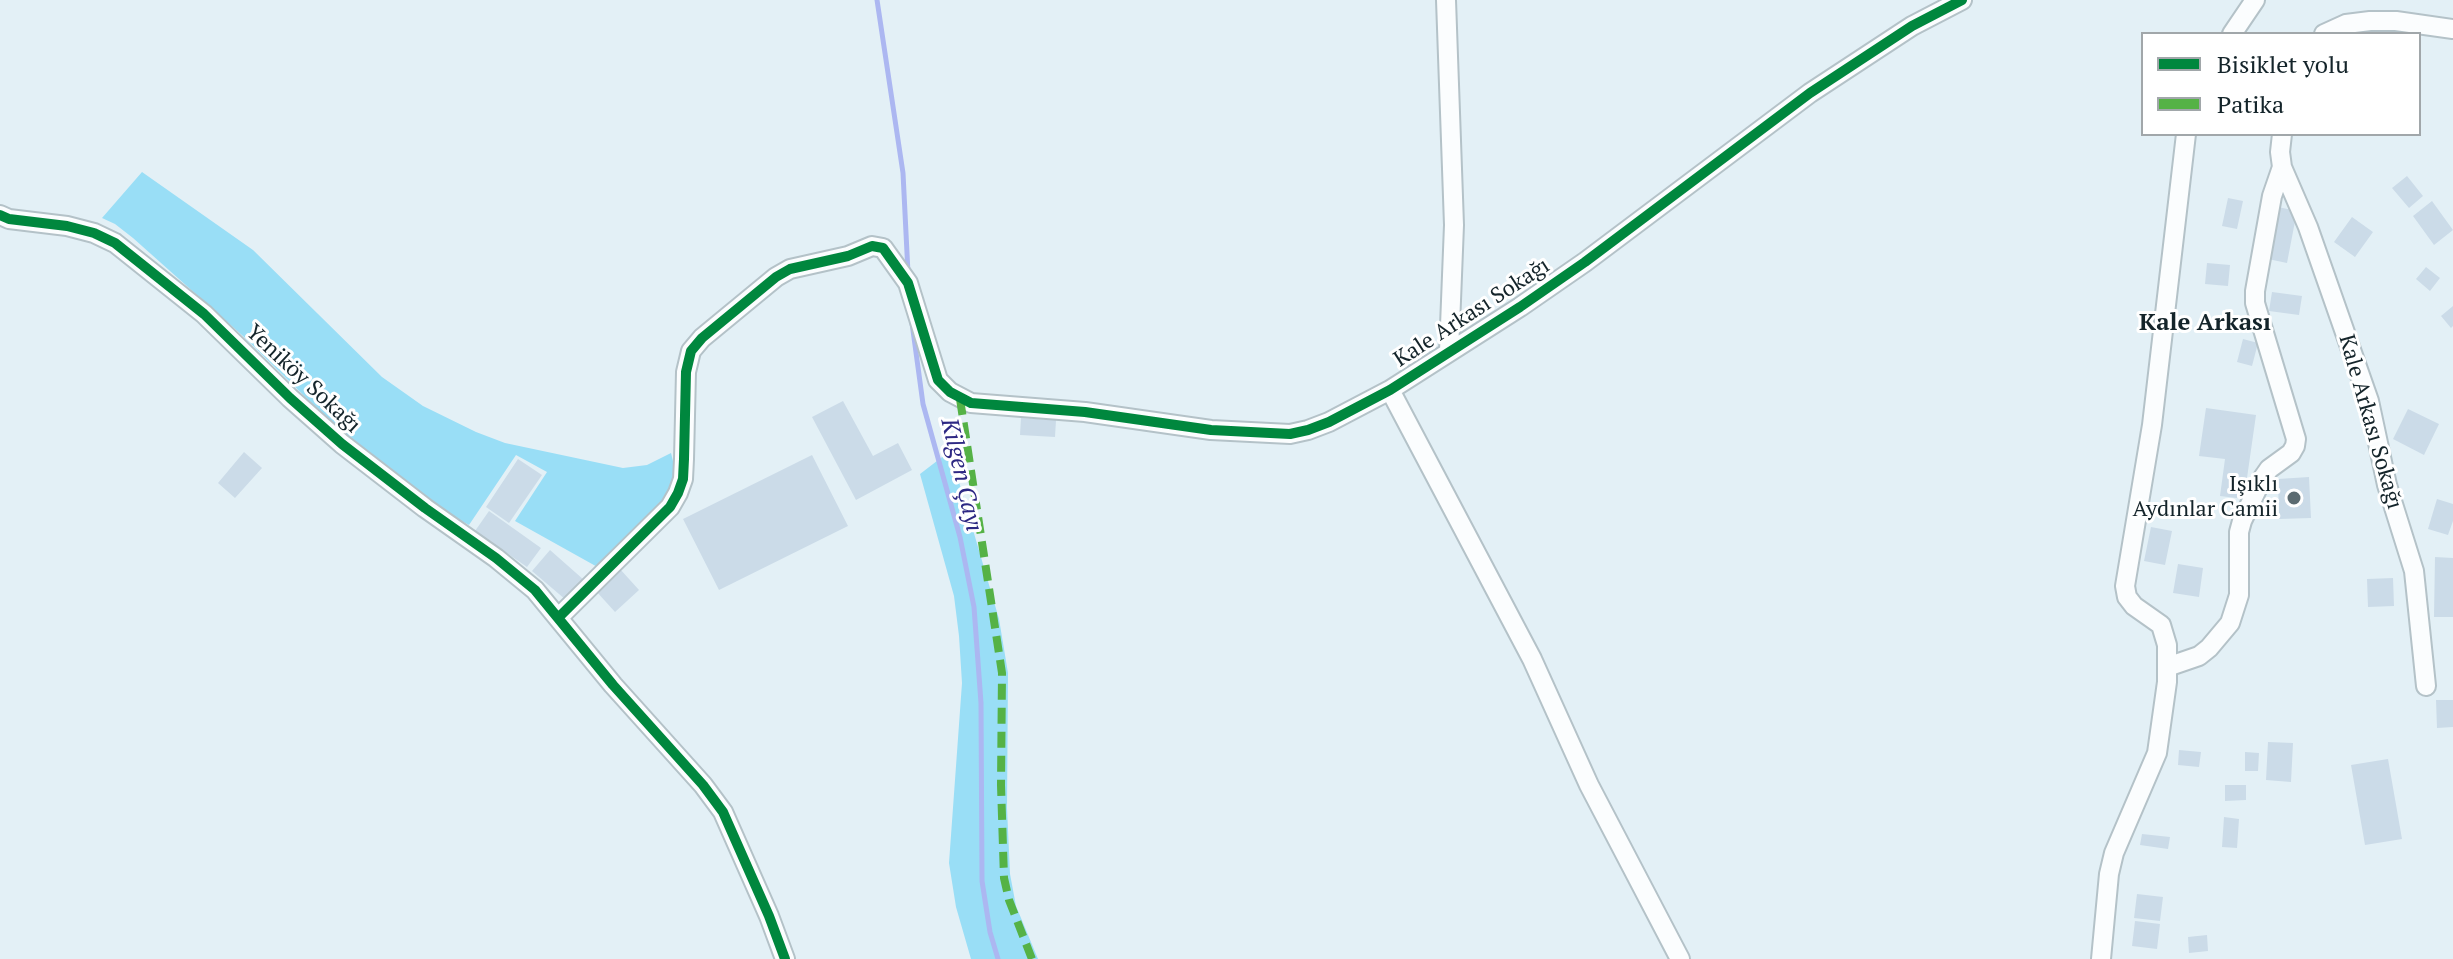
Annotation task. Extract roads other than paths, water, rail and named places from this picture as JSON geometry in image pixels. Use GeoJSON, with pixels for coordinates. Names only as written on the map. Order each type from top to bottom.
{"type":"FeatureCollection","features":[{"type":"Feature","properties":{"kind":"street","name":"Kale Arkası Sokağı"},"geometry":{"type":"LineString","coordinates":[[1446,0],[1454,225],[1449,351]]}},
{"type":"Feature","properties":{"kind":"street","name":"Kale Arkası Sokağı"},"geometry":{"type":"LineString","coordinates":[[559,617],[670,507],[683,479],[683,399],[691,351],[702,338],[776,277],[805,264],[848,256],[872,246],[883,248],[908,283],[938,380],[960,399],[971,403],[1085,412],[1211,430],[1290,434],[1308,430],[1390,390],[1520,307],[1810,93],[1912,26],[1962,0]]}},
{"type":"Feature","properties":{"kind":"street"},"geometry":{"type":"LineString","coordinates":[[2233,32],[2255,0]]}},
{"type":"Feature","properties":{"kind":"street"},"geometry":{"type":"LineString","coordinates":[[2328,32],[2346,24],[2370,21],[2396,21],[2453,29]]}},
{"type":"Feature","properties":{"kind":"street"},"geometry":{"type":"LineString","coordinates":[[2101,959],[2109,874],[2114,853],[2157,753],[2167,667],[2167,645],[2161,625],[2134,606],[2127,597],[2125,586],[2152,425],[2186,136]]}},
{"type":"Feature","properties":{"kind":"street","name":"Kale Arkası Sokağı"},"geometry":{"type":"LineString","coordinates":[[2282,136],[2282,167],[2308,227],[2369,401],[2387,485],[2414,571],[2426,686]]}},
{"type":"Feature","properties":{"kind":"street","name":"Kale Arkası Sokağı"},"geometry":{"type":"LineString","coordinates":[[2167,667],[2199,656],[2230,623],[2239,595],[2239,532],[2242,521],[2269,469],[2291,453],[2295,446],[2296,439],[2255,303],[2272,196],[2282,167]]}},
{"type":"Feature","properties":{"kind":"street","name":"Yeniköy Sokağı"},"geometry":{"type":"LineString","coordinates":[[0,215],[94,233],[126,251],[204,314],[342,444],[535,590],[723,812],[764,903],[785,959]]}},
{"type":"Feature","properties":{"kind":"street","name":"Kale Arkası Sokağı"},"geometry":{"type":"LineString","coordinates":[[1390,390],[1532,659],[1589,785],[1680,959]]}},
{"type":"Feature","properties":{"kind":"waterway","name":"Kilgen Çayı"},"geometry":{"type":"LineString","coordinates":[[877,0],[903,173],[908,273]]}},
{"type":"Feature","properties":{"kind":"waterway","name":"Kilgen Çayı"},"geometry":{"type":"LineString","coordinates":[[912,323],[923,404],[960,537],[974,607],[981,703],[982,881],[990,932],[998,959]]}},
{"type":"Feature","properties":{"kind":"place","name":"Işıklı Aydınlar Camii"},"geometry":{"type":"Point","coordinates":[2294,498]}},
{"type":"Feature","properties":{"kind":"district","name":"Kale Arkası"},"geometry":{"type":"Point","coordinates":[2205,323]}}]}
